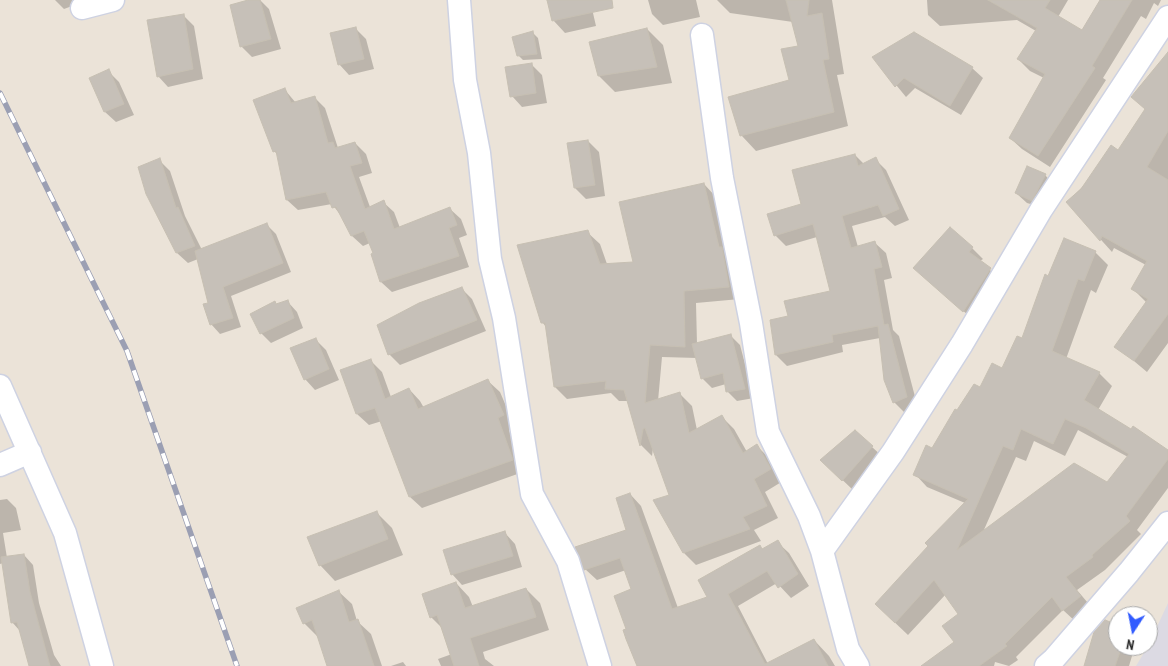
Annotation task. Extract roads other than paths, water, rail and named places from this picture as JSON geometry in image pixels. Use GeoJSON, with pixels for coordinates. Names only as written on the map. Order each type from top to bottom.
{"type":"FeatureCollection","features":[{"type":"Feature","properties":{"kind":"street"},"geometry":{"type":"LineString","coordinates":[[82,8],[113,0]]}},
{"type":"Feature","properties":{"kind":"street"},"geometry":{"type":"LineString","coordinates":[[459,0],[466,80],[479,153],[490,259],[504,318],[532,494],[568,562],[600,666]]}},
{"type":"Feature","properties":{"kind":"street"},"geometry":{"type":"LineString","coordinates":[[822,551],[893,452],[962,344],[1041,210],[1168,17]]}},
{"type":"Feature","properties":{"kind":"street"},"geometry":{"type":"LineString","coordinates":[[702,35],[722,178],[751,323],[768,432],[808,516],[822,551],[848,650],[858,666]]}},
{"type":"Feature","properties":{"kind":"street"},"geometry":{"type":"LineString","coordinates":[[0,386],[65,533],[102,666]]}},
{"type":"Feature","properties":{"kind":"street"},"geometry":{"type":"LineString","coordinates":[[0,465],[30,452]]}},
{"type":"Feature","properties":{"kind":"street"},"geometry":{"type":"LineString","coordinates":[[1046,666],[1165,532]]}},
{"type":"Feature","properties":{"kind":"railway"},"geometry":{"type":"LineString","coordinates":[[0,93],[127,351],[237,666]]}}]}
